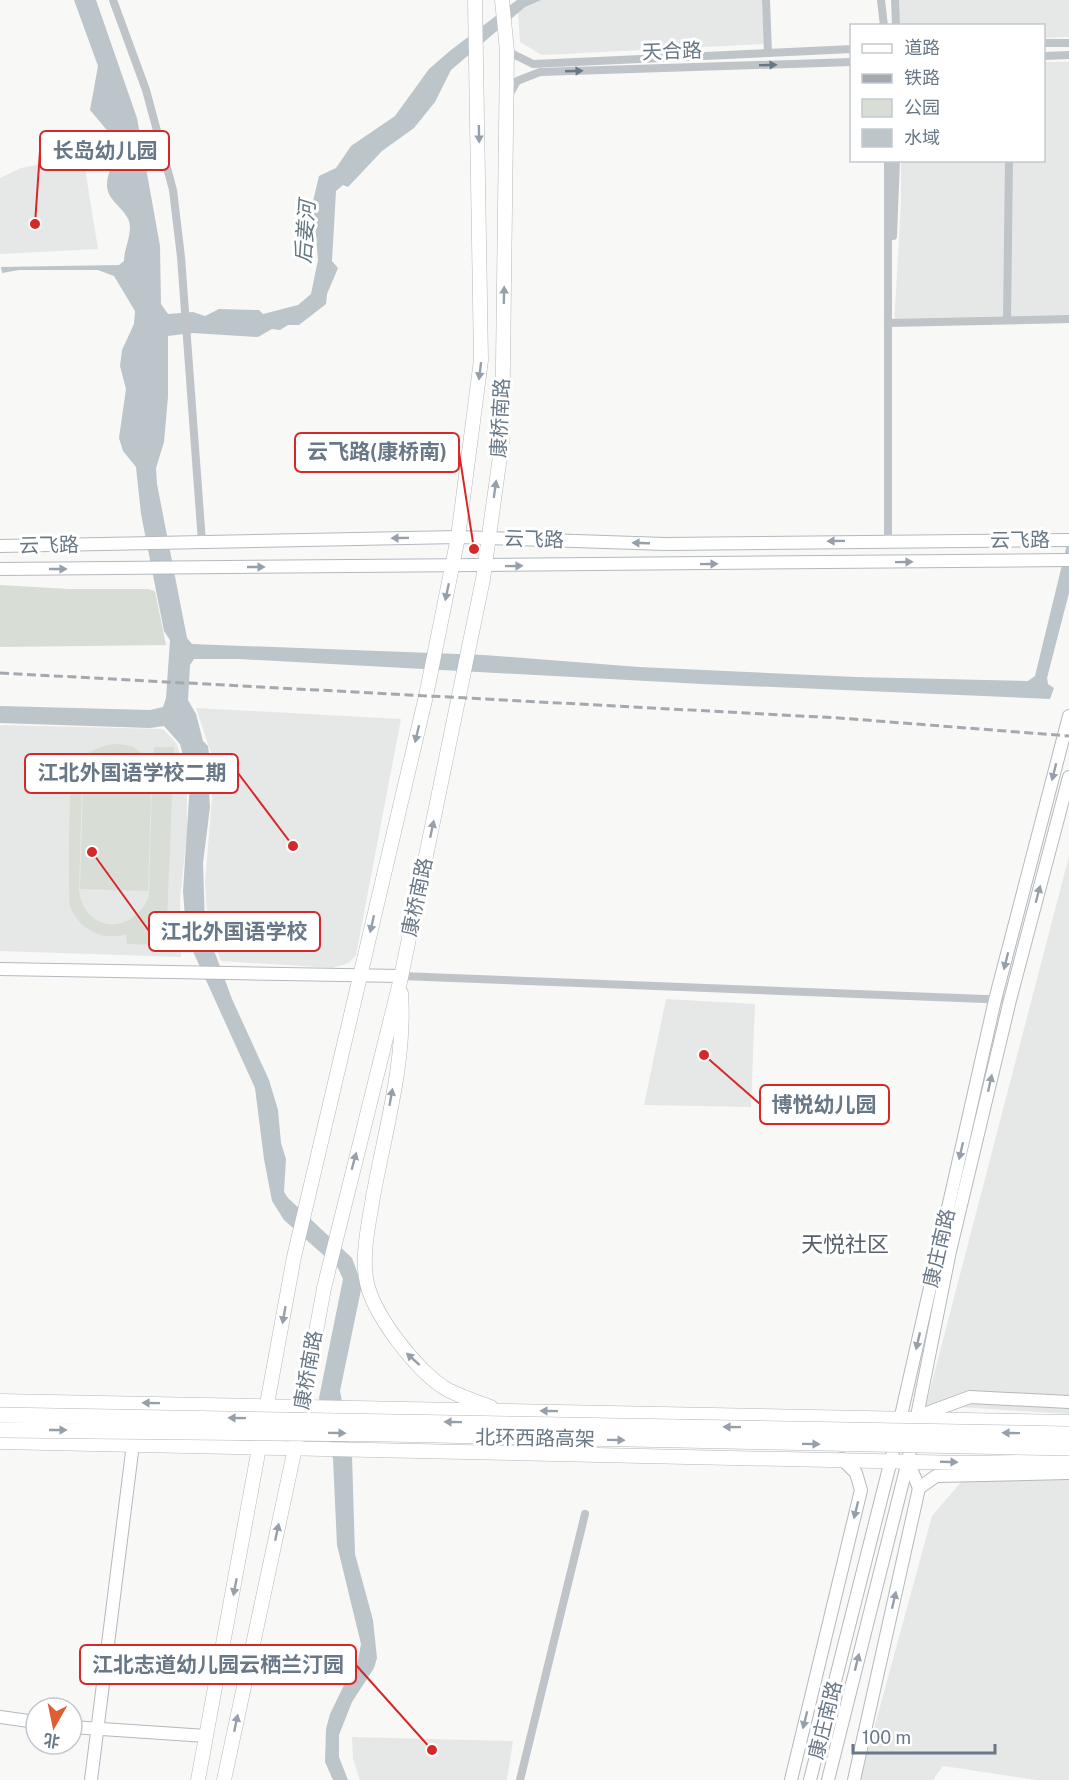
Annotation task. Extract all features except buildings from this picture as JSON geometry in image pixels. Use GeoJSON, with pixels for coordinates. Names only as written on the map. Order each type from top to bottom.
{"type":"FeatureCollection","features":[{"type":"Feature","properties":{"kind":"highway","name":"北环西路高架"},"geometry":{"type":"LineString","coordinates":[[0,1415],[1069,1434]]}},
{"type":"Feature","properties":{"kind":"highway","name":"北环西路高架"},"geometry":{"type":"LineString","coordinates":[[0,1430],[373,1434],[1069,1448]]}},
{"type":"Feature","properties":{"kind":"main road","name":"康桥南路"},"geometry":{"type":"LineString","coordinates":[[224,1780],[295,1448],[308,1406],[324,1288],[401,979],[485,566],[502,442],[507,51],[502,0]]}},
{"type":"Feature","properties":{"kind":"main road","name":"康桥南路"},"geometry":{"type":"LineString","coordinates":[[198,1780],[261,1447],[294,1257],[430,677],[458,537],[481,360],[475,2]]}},
{"type":"Feature","properties":{"kind":"main road","name":"云飞路"},"geometry":{"type":"LineString","coordinates":[[0,546],[458,537],[665,544],[1066,540]]}},
{"type":"Feature","properties":{"kind":"main road","name":"云飞路"},"geometry":{"type":"LineString","coordinates":[[0,569],[1063,560]]}},
{"type":"Feature","properties":{"kind":"main road","name":"康庄南路"},"geometry":{"type":"LineString","coordinates":[[810,1780],[891,1460],[995,1000],[1069,716]]}},
{"type":"Feature","properties":{"kind":"main road","name":"康庄南路"},"geometry":{"type":"LineString","coordinates":[[828,1780],[908,1461],[950,1251],[1010,1000],[1069,777]]}},
{"type":"Feature","properties":{"kind":"main road"},"geometry":{"type":"LineString","coordinates":[[0,969],[401,979],[402,1012],[398,1060],[367,1231],[366,1279],[377,1308],[402,1349],[447,1389],[498,1410]]}},
{"type":"Feature","properties":{"kind":"main road"},"geometry":{"type":"LineString","coordinates":[[916,1417],[970,1397],[1069,1402]]}},
{"type":"Feature","properties":{"kind":"main road"},"geometry":{"type":"LineString","coordinates":[[0,1401],[901,1416],[1069,1422]]}},
{"type":"Feature","properties":{"kind":"main road"},"geometry":{"type":"LineString","coordinates":[[0,1442],[908,1461],[1069,1461]]}},
{"type":"Feature","properties":{"kind":"main road"},"geometry":{"type":"LineString","coordinates":[[91,1780],[133,1444]]}},
{"type":"Feature","properties":{"kind":"main road"},"geometry":{"type":"LineString","coordinates":[[791,1780],[861,1490],[856,1473],[842,1459]]}},
{"type":"Feature","properties":{"kind":"main road"},"geometry":{"type":"LineString","coordinates":[[854,1780],[919,1488],[908,1461]]}},
{"type":"Feature","properties":{"kind":"main road"},"geometry":{"type":"LineString","coordinates":[[919,1488],[936,1476],[1069,1473]]}},
{"type":"Feature","properties":{"kind":"main road"},"geometry":{"type":"LineString","coordinates":[[0,1717],[24,1720]]}},
{"type":"Feature","properties":{"kind":"main road"},"geometry":{"type":"LineString","coordinates":[[84,1728],[206,1737]]}},
{"type":"Feature","properties":{"kind":"street"},"geometry":{"type":"LineString","coordinates":[[113,0],[146,90],[173,190],[189,358],[196,542]]}},
{"type":"Feature","properties":{"kind":"street"},"geometry":{"type":"LineString","coordinates":[[766,0],[768,53]]}},
{"type":"Feature","properties":{"kind":"street"},"geometry":{"type":"LineString","coordinates":[[881,0],[884,24]]}},
{"type":"Feature","properties":{"kind":"street"},"geometry":{"type":"LineString","coordinates":[[895,0],[896,24]]}},
{"type":"Feature","properties":{"kind":"street"},"geometry":{"type":"LineString","coordinates":[[1045,43],[1069,43]]}},
{"type":"Feature","properties":{"kind":"street","name":"天合路"},"geometry":{"type":"LineString","coordinates":[[507,51],[532,64],[850,49]]}},
{"type":"Feature","properties":{"kind":"street"},"geometry":{"type":"LineString","coordinates":[[1045,56],[1069,55]]}},
{"type":"Feature","properties":{"kind":"street","name":"天合路"},"geometry":{"type":"LineString","coordinates":[[506,100],[517,81],[540,72],[850,62]]}},
{"type":"Feature","properties":{"kind":"street"},"geometry":{"type":"LineString","coordinates":[[888,162],[888,541]]}},
{"type":"Feature","properties":{"kind":"street"},"geometry":{"type":"LineString","coordinates":[[889,297],[897,162]]}},
{"type":"Feature","properties":{"kind":"street"},"geometry":{"type":"LineString","coordinates":[[1007,320],[1009,162]]}},
{"type":"Feature","properties":{"kind":"street"},"geometry":{"type":"LineString","coordinates":[[889,323],[1069,319]]}},
{"type":"Feature","properties":{"kind":"street"},"geometry":{"type":"LineString","coordinates":[[401,979],[1010,1000]]}},
{"type":"Feature","properties":{"kind":"street"},"geometry":{"type":"LineString","coordinates":[[520,1780],[585,1514]]}},
{"type":"Feature","properties":{"kind":"shaded area"},"geometry":{"type":"Polygon","coordinates":[[[517,0],[762,0],[764,44],[542,55],[520,42],[517,0]]]}},
{"type":"Feature","properties":{"kind":"shaded area"},"geometry":{"type":"Polygon","coordinates":[[[898,0],[1069,0],[1069,37],[1045,38],[1045,24],[899,24],[898,0]]]}},
{"type":"Feature","properties":{"kind":"shaded area"},"geometry":{"type":"Polygon","coordinates":[[[1045,62],[1069,62],[1069,323],[894,326],[901,162],[1045,162],[1045,62]]]}},
{"type":"Feature","properties":{"kind":"shaded area"},"geometry":{"type":"Polygon","coordinates":[[[83,156],[98,249],[0,254],[0,178],[21,168],[83,156]]]}},
{"type":"Feature","properties":{"kind":"shaded area"},"geometry":{"type":"Polygon","coordinates":[[[196,708],[401,719],[356,955],[349,963],[332,968],[221,961],[208,928],[205,882],[212,798],[211,753],[196,708]]]}},
{"type":"Feature","properties":{"kind":"shaded area"},"geometry":{"type":"Polygon","coordinates":[[[0,725],[163,729],[177,744],[187,778],[187,834],[180,899],[181,957],[0,951],[0,725]]]}},
{"type":"Feature","properties":{"kind":"shaded area"},"geometry":{"type":"Polygon","coordinates":[[[1069,856],[1069,1414],[926,1405],[1069,856]]]}},
{"type":"Feature","properties":{"kind":"shaded area"},"geometry":{"type":"Polygon","coordinates":[[[666,999],[755,1004],[751,1107],[644,1105],[666,999]]]}},
{"type":"Feature","properties":{"kind":"shaded area"},"geometry":{"type":"Polygon","coordinates":[[[1069,1480],[1069,1780],[1036,1780],[943,1766],[933,1780],[860,1780],[932,1516],[962,1481],[1069,1480]]]}},
{"type":"Feature","properties":{"kind":"shaded area"},"geometry":{"type":"Polygon","coordinates":[[[352,1737],[513,1741],[507,1780],[360,1780],[353,1759],[352,1737]]]}},
{"type":"Feature","properties":{"kind":"green space"},"geometry":{"type":"Polygon","coordinates":[[[0,585],[155,591],[166,645],[0,647],[0,585]]]}},
{"type":"Feature","properties":{"kind":"green space"},"geometry":{"type":"Polygon","coordinates":[[[110,745],[132,746],[153,761],[154,747],[174,747],[166,945],[127,944],[126,934],[109,936],[93,932],[79,921],[70,906],[69,838],[73,772],[86,755],[110,745]],[[110,755],[92,764],[82,781],[79,891],[83,905],[90,915],[100,922],[111,924],[122,923],[133,918],[142,909],[149,896],[152,787],[143,766],[132,758],[110,755]]]}},
{"type":"Feature","properties":{"kind":"green space"},"geometry":{"type":"Polygon","coordinates":[[[83,788],[151,790],[148,891],[80,889],[83,788]]]}},
{"type":"Feature","properties":{"kind":"water"},"geometry":{"type":"Polygon","coordinates":[[[74,0],[96,0],[137,118],[160,246],[161,304],[168,314],[193,312],[205,316],[219,309],[259,310],[263,314],[298,305],[311,294],[318,260],[313,201],[319,176],[336,168],[351,146],[395,116],[429,69],[451,50],[517,0],[541,0],[525,7],[451,70],[435,102],[414,128],[382,151],[348,187],[343,185],[336,191],[332,261],[338,268],[327,294],[326,304],[299,325],[288,325],[280,330],[272,329],[258,337],[193,333],[168,336],[168,397],[164,442],[156,468],[157,484],[187,638],[192,644],[484,655],[639,667],[856,677],[1028,681],[1035,676],[1069,536],[1069,593],[1047,678],[1048,684],[1054,688],[1050,699],[702,684],[239,659],[194,659],[190,665],[188,700],[196,714],[209,754],[207,761],[210,807],[203,863],[205,926],[232,999],[269,1080],[278,1110],[281,1143],[286,1159],[284,1192],[352,1258],[362,1285],[340,1391],[352,1456],[355,1554],[373,1620],[377,1658],[374,1668],[352,1702],[339,1735],[339,1757],[348,1780],[333,1780],[325,1762],[326,1729],[330,1714],[344,1685],[357,1665],[361,1644],[337,1545],[333,1459],[319,1398],[343,1279],[338,1268],[284,1220],[272,1201],[255,1088],[190,945],[186,931],[183,891],[190,783],[180,744],[164,726],[150,728],[0,723],[0,706],[150,710],[163,707],[166,698],[170,640],[164,631],[141,514],[136,467],[123,451],[119,438],[126,389],[120,366],[122,350],[134,324],[135,311],[114,276],[98,270],[19,270],[2,273],[1,267],[119,265],[124,261],[130,233],[129,222],[110,195],[107,186],[116,141],[90,110],[98,66],[74,0]]]}},
{"type":"Feature","properties":{"kind":"railway"},"geometry":{"type":"LineString","coordinates":[[0,673],[839,718],[1069,736]]}},
{"type":"Feature","properties":{"kind":"place","name":"长岛幼儿园"},"geometry":{"type":"Point","coordinates":[35,224]}},
{"type":"Feature","properties":{"kind":"place","name":"云飞路(康桥南)"},"geometry":{"type":"Point","coordinates":[474,549]}},
{"type":"Feature","properties":{"kind":"place","name":"江北外国语学校二期"},"geometry":{"type":"Point","coordinates":[293,846]}},
{"type":"Feature","properties":{"kind":"place","name":"江北外国语学校"},"geometry":{"type":"Point","coordinates":[92,852]}},
{"type":"Feature","properties":{"kind":"place","name":"博悦幼儿园"},"geometry":{"type":"Point","coordinates":[704,1055]}},
{"type":"Feature","properties":{"kind":"place","name":"江北志道幼儿园云栖兰汀园"},"geometry":{"type":"Point","coordinates":[432,1750]}},
{"type":"Feature","properties":{"kind":"district","name":"天悦社区"},"geometry":{"type":"Point","coordinates":[845,1244]}},
{"type":"Feature","properties":{"kind":"water label","name":"后姜河"},"geometry":{"type":"Point","coordinates":[305,232]}}]}
